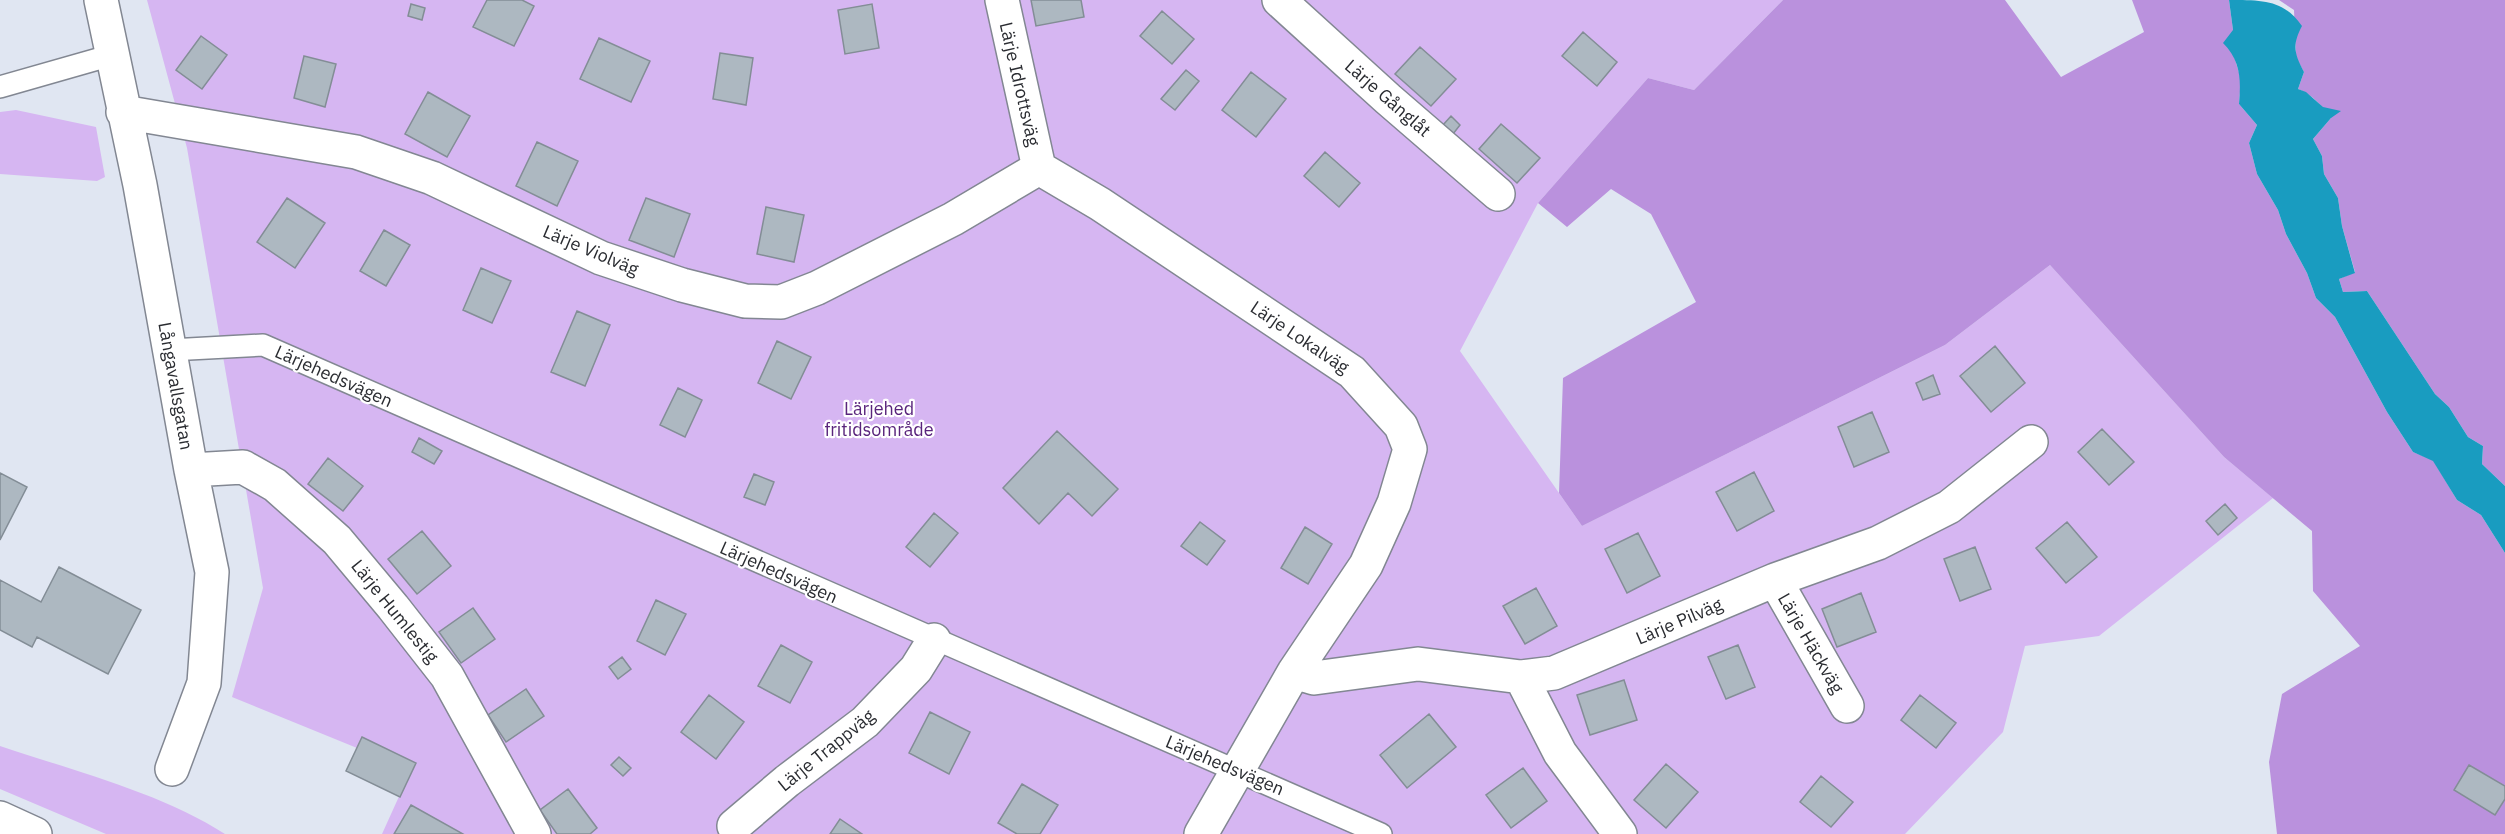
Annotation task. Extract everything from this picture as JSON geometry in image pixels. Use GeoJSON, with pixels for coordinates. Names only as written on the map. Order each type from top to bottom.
{"type":"FeatureCollection","features":[{"type":"Feature","properties":{"kind":"street","name":"Långavallsgatan"},"geometry":{"type":"LineString","coordinates":[[101,0],[140,185],[191,470],[212,572],[204,683],[172,769]]}},
{"type":"Feature","properties":{"kind":"street","name":"Lärje Idrottsväg"},"geometry":{"type":"LineString","coordinates":[[1002,0],[1039,168]]}},
{"type":"Feature","properties":{"kind":"street","name":"Lärje Gånglåt"},"geometry":{"type":"LineString","coordinates":[[1279,0],[1388,99],[1498,194]]}},
{"type":"Feature","properties":{"kind":"street","name":"Lärje Violväg"},"geometry":{"type":"LineString","coordinates":[[123,112],[356,152],[432,178],[601,258],[682,285],[746,301],[781,302],[817,288],[953,219],[1039,168]]}},
{"type":"Feature","properties":{"kind":"street","name":"Lärje Lokalväg"},"geometry":{"type":"LineString","coordinates":[[1039,168],[1100,204],[1352,372],[1401,426],[1410,449],[1394,503],[1366,565],[1294,672],[1202,834]]}},
{"type":"Feature","properties":{"kind":"street","name":"Lärje Pilväg"},"geometry":{"type":"LineString","coordinates":[[1294,672],[1314,678],[1418,664],[1521,677],[1554,673],[1774,580],[1878,543],[1949,507],[2031,442]]}},
{"type":"Feature","properties":{"kind":"street","name":"Lärje Humlestig"},"geometry":{"type":"LineString","coordinates":[[191,470],[243,467],[276,485],[337,540],[447,676],[534,834]]}},
{"type":"Feature","properties":{"kind":"street","name":"Lärje Häckväg"},"geometry":{"type":"LineString","coordinates":[[1774,580],[1847,706]]}},
{"type":"Feature","properties":{"kind":"street","name":"Lärje Trappväg"},"geometry":{"type":"LineString","coordinates":[[734,826],[787,781],[864,722],[916,669],[934,640]]}},
{"type":"Feature","properties":{"kind":"street"},"geometry":{"type":"LineString","coordinates":[[1521,677],[1560,753],[1620,834]]}},
{"type":"Feature","properties":{"kind":"street"},"geometry":{"type":"LineString","coordinates":[[0,818],[35,834]]}},
{"type":"Feature","properties":{"kind":"lane"},"geometry":{"type":"LineString","coordinates":[[0,87],[112,55]]}},
{"type":"Feature","properties":{"kind":"lane","name":"Lärjehedsvägen"},"geometry":{"type":"LineString","coordinates":[[170,350],[262,345],[934,640],[1237,769],[1381,834]]}},
{"type":"Feature","properties":{"kind":"green space","name":"Lärjehed fritidsområde"},"geometry":{"type":"Polygon","coordinates":[[[147,0],[1783,0],[1694,90],[1648,78],[1538,203],[1460,351],[1582,526],[1945,345],[2050,265],[2224,457],[2273,498],[2099,636],[2025,646],[2003,732],[1905,834],[382,834],[411,770],[232,697],[263,588],[187,148],[147,0]]]}},
{"type":"Feature","properties":{"kind":"green space"},"geometry":{"type":"Polygon","coordinates":[[[16,110],[96,127],[105,177],[97,181],[0,174],[0,112],[16,110]]]}},
{"type":"Feature","properties":{"kind":"green space"},"geometry":{"type":"Polygon","coordinates":[[[0,746],[145,794],[200,819],[225,834],[106,834],[0,789],[0,746]]]}},
{"type":"Feature","properties":{"kind":"shaded area"},"geometry":{"type":"Polygon","coordinates":[[[1783,0],[2005,0],[2061,77],[2144,32],[2132,0],[2229,0],[2233,53],[2241,79],[2239,104],[2257,125],[2249,143],[2257,174],[2278,210],[2286,234],[2307,273],[2316,298],[2335,317],[2387,412],[2413,452],[2433,460],[2457,500],[2481,515],[2505,553],[2505,834],[2277,834],[2269,762],[2282,694],[2360,646],[2313,591],[2312,531],[2224,457],[2050,265],[1945,345],[1582,526],[1559,493],[1563,378],[1696,302],[1651,214],[1611,189],[1567,227],[1538,203],[1648,78],[1694,90],[1783,0]]]}},
{"type":"Feature","properties":{"kind":"shaded area"},"geometry":{"type":"Polygon","coordinates":[[[2279,0],[2505,0],[2505,486],[2482,464],[2483,446],[2468,437],[2449,407],[2435,394],[2367,291],[2343,292],[2339,279],[2355,272],[2342,226],[2338,198],[2324,174],[2322,156],[2313,139],[2331,118],[2312,97],[2298,89],[2304,72],[2296,58],[2294,10],[2279,0]]]}},
{"type":"Feature","properties":{"kind":"water"},"geometry":{"type":"Polygon","coordinates":[[[2229,0],[2272,3],[2288,11],[2302,26],[2297,39],[2296,54],[2304,72],[2298,89],[2306,92],[2323,107],[2341,111],[2331,118],[2313,139],[2322,156],[2324,174],[2338,198],[2342,226],[2355,273],[2339,279],[2343,292],[2367,291],[2435,394],[2449,407],[2468,437],[2483,446],[2482,464],[2505,486],[2505,553],[2481,515],[2457,500],[2433,461],[2413,452],[2387,412],[2335,317],[2316,298],[2307,273],[2286,234],[2278,210],[2257,174],[2249,143],[2257,125],[2239,104],[2238,71],[2233,57],[2223,43],[2233,30],[2229,0]]]}},
{"type":"Feature","properties":{"kind":"building"},"geometry":{"type":"Polygon","coordinates":[[[487,0],[522,0],[534,6],[514,46],[473,27],[487,0]]]}},
{"type":"Feature","properties":{"kind":"building"},"geometry":{"type":"Polygon","coordinates":[[[1031,0],[1081,0],[1084,17],[1036,26],[1031,0]]]}},
{"type":"Feature","properties":{"kind":"building"},"geometry":{"type":"Polygon","coordinates":[[[411,4],[425,8],[422,20],[408,16],[411,4]]]}},
{"type":"Feature","properties":{"kind":"building"},"geometry":{"type":"Polygon","coordinates":[[[872,4],[879,48],[845,54],[838,10],[872,4]]]}},
{"type":"Feature","properties":{"kind":"building"},"geometry":{"type":"Polygon","coordinates":[[[1162,11],[1194,39],[1172,64],[1140,36],[1162,11]]]}},
{"type":"Feature","properties":{"kind":"building"},"geometry":{"type":"Polygon","coordinates":[[[1583,32],[1617,62],[1597,86],[1562,56],[1583,32]]]}},
{"type":"Feature","properties":{"kind":"building"},"geometry":{"type":"Polygon","coordinates":[[[201,36],[227,55],[202,89],[176,70],[201,36]]]}},
{"type":"Feature","properties":{"kind":"building"},"geometry":{"type":"Polygon","coordinates":[[[599,38],[650,61],[631,102],[580,79],[599,38]]]}},
{"type":"Feature","properties":{"kind":"building"},"geometry":{"type":"Polygon","coordinates":[[[1420,47],[1456,79],[1431,106],[1395,74],[1420,47]]]}},
{"type":"Feature","properties":{"kind":"building"},"geometry":{"type":"Polygon","coordinates":[[[720,53],[753,58],[746,105],[713,99],[720,53]]]}},
{"type":"Feature","properties":{"kind":"building"},"geometry":{"type":"Polygon","coordinates":[[[304,56],[336,64],[325,107],[294,98],[304,56]]]}},
{"type":"Feature","properties":{"kind":"building"},"geometry":{"type":"Polygon","coordinates":[[[1186,70],[1199,81],[1175,110],[1161,99],[1186,70]]]}},
{"type":"Feature","properties":{"kind":"building"},"geometry":{"type":"Polygon","coordinates":[[[1251,72],[1286,99],[1256,137],[1222,110],[1251,72]]]}},
{"type":"Feature","properties":{"kind":"building"},"geometry":{"type":"Polygon","coordinates":[[[428,92],[470,116],[447,157],[405,134],[428,92]]]}},
{"type":"Feature","properties":{"kind":"building"},"geometry":{"type":"Polygon","coordinates":[[[1451,116],[1460,125],[1453,134],[1443,125],[1451,116]]]}},
{"type":"Feature","properties":{"kind":"building"},"geometry":{"type":"Polygon","coordinates":[[[1501,124],[1540,158],[1517,183],[1479,149],[1501,124]]]}},
{"type":"Feature","properties":{"kind":"building"},"geometry":{"type":"Polygon","coordinates":[[[537,142],[578,161],[557,206],[516,186],[537,142]]]}},
{"type":"Feature","properties":{"kind":"building"},"geometry":{"type":"Polygon","coordinates":[[[1325,152],[1360,183],[1339,207],[1304,176],[1325,152]]]}},
{"type":"Feature","properties":{"kind":"building"},"geometry":{"type":"Polygon","coordinates":[[[287,198],[325,223],[295,268],[257,242],[287,198]]]}},
{"type":"Feature","properties":{"kind":"building"},"geometry":{"type":"Polygon","coordinates":[[[646,198],[690,214],[674,257],[629,240],[646,198]]]}},
{"type":"Feature","properties":{"kind":"building"},"geometry":{"type":"Polygon","coordinates":[[[766,207],[804,215],[794,262],[757,254],[766,207]]]}},
{"type":"Feature","properties":{"kind":"building"},"geometry":{"type":"Polygon","coordinates":[[[384,230],[410,245],[386,286],[360,271],[384,230]]]}},
{"type":"Feature","properties":{"kind":"building"},"geometry":{"type":"Polygon","coordinates":[[[481,268],[511,281],[492,323],[463,310],[481,268]]]}},
{"type":"Feature","properties":{"kind":"building"},"geometry":{"type":"Polygon","coordinates":[[[577,311],[610,325],[585,386],[551,372],[577,311]]]}},
{"type":"Feature","properties":{"kind":"building"},"geometry":{"type":"Polygon","coordinates":[[[777,341],[811,357],[791,399],[758,383],[777,341]]]}},
{"type":"Feature","properties":{"kind":"building"},"geometry":{"type":"Polygon","coordinates":[[[1995,346],[2025,383],[1991,412],[1960,376],[1995,346]]]}},
{"type":"Feature","properties":{"kind":"building"},"geometry":{"type":"Polygon","coordinates":[[[1933,375],[1940,394],[1923,400],[1916,383],[1933,375]]]}},
{"type":"Feature","properties":{"kind":"building"},"geometry":{"type":"Polygon","coordinates":[[[678,388],[702,400],[685,437],[660,425],[678,388]]]}},
{"type":"Feature","properties":{"kind":"building"},"geometry":{"type":"Polygon","coordinates":[[[1872,412],[1889,452],[1854,467],[1838,427],[1872,412]]]}},
{"type":"Feature","properties":{"kind":"building"},"geometry":{"type":"Polygon","coordinates":[[[2102,429],[2134,462],[2109,485],[2078,452],[2102,429]]]}},
{"type":"Feature","properties":{"kind":"building"},"geometry":{"type":"Polygon","coordinates":[[[1057,431],[1118,489],[1092,516],[1068,493],[1039,524],[1003,488],[1057,431]]]}},
{"type":"Feature","properties":{"kind":"building"},"geometry":{"type":"Polygon","coordinates":[[[419,438],[442,451],[434,464],[412,452],[419,438]]]}},
{"type":"Feature","properties":{"kind":"building"},"geometry":{"type":"Polygon","coordinates":[[[328,458],[363,486],[343,511],[308,484],[328,458]]]}},
{"type":"Feature","properties":{"kind":"building"},"geometry":{"type":"Polygon","coordinates":[[[1754,472],[1774,511],[1737,531],[1716,492],[1754,472]]]}},
{"type":"Feature","properties":{"kind":"building"},"geometry":{"type":"Polygon","coordinates":[[[0,473],[27,487],[0,540],[0,473]]]}},
{"type":"Feature","properties":{"kind":"building"},"geometry":{"type":"Polygon","coordinates":[[[754,474],[774,482],[765,505],[744,497],[754,474]]]}},
{"type":"Feature","properties":{"kind":"building"},"geometry":{"type":"Polygon","coordinates":[[[2225,504],[2237,518],[2218,535],[2206,521],[2225,504]]]}},
{"type":"Feature","properties":{"kind":"building"},"geometry":{"type":"Polygon","coordinates":[[[934,513],[958,533],[930,567],[906,547],[934,513]]]}},
{"type":"Feature","properties":{"kind":"building"},"geometry":{"type":"Polygon","coordinates":[[[1200,522],[1225,541],[1207,565],[1181,546],[1200,522]]]}},
{"type":"Feature","properties":{"kind":"building"},"geometry":{"type":"Polygon","coordinates":[[[2067,522],[2097,557],[2066,583],[2036,548],[2067,522]]]}},
{"type":"Feature","properties":{"kind":"building"},"geometry":{"type":"Polygon","coordinates":[[[1305,527],[1332,544],[1308,584],[1281,568],[1305,527]]]}},
{"type":"Feature","properties":{"kind":"building"},"geometry":{"type":"Polygon","coordinates":[[[422,531],[451,566],[417,594],[388,559],[422,531]]]}},
{"type":"Feature","properties":{"kind":"building"},"geometry":{"type":"Polygon","coordinates":[[[1638,533],[1660,576],[1627,593],[1605,549],[1638,533]]]}},
{"type":"Feature","properties":{"kind":"building"},"geometry":{"type":"Polygon","coordinates":[[[1975,547],[1991,589],[1960,601],[1944,559],[1975,547]]]}},
{"type":"Feature","properties":{"kind":"building"},"geometry":{"type":"Polygon","coordinates":[[[59,567],[141,610],[108,674],[37,637],[32,647],[0,630],[0,580],[41,602],[59,567]]]}},
{"type":"Feature","properties":{"kind":"building"},"geometry":{"type":"Polygon","coordinates":[[[1536,588],[1557,626],[1525,644],[1503,606],[1536,588]]]}},
{"type":"Feature","properties":{"kind":"building"},"geometry":{"type":"Polygon","coordinates":[[[1861,593],[1876,632],[1837,647],[1822,609],[1861,593]]]}},
{"type":"Feature","properties":{"kind":"building"},"geometry":{"type":"Polygon","coordinates":[[[656,600],[686,614],[665,655],[637,641],[656,600]]]}},
{"type":"Feature","properties":{"kind":"building"},"geometry":{"type":"Polygon","coordinates":[[[473,608],[495,639],[461,663],[439,632],[473,608]]]}},
{"type":"Feature","properties":{"kind":"building"},"geometry":{"type":"Polygon","coordinates":[[[781,645],[812,662],[790,703],[758,686],[781,645]]]}},
{"type":"Feature","properties":{"kind":"building"},"geometry":{"type":"Polygon","coordinates":[[[1738,645],[1755,687],[1726,699],[1708,657],[1738,645]]]}},
{"type":"Feature","properties":{"kind":"building"},"geometry":{"type":"Polygon","coordinates":[[[622,657],[631,669],[618,679],[609,667],[622,657]]]}},
{"type":"Feature","properties":{"kind":"building"},"geometry":{"type":"Polygon","coordinates":[[[1624,680],[1637,720],[1590,735],[1577,695],[1624,680]]]}},
{"type":"Feature","properties":{"kind":"building"},"geometry":{"type":"Polygon","coordinates":[[[526,689],[544,716],[506,742],[488,715],[526,689]]]}},
{"type":"Feature","properties":{"kind":"building"},"geometry":{"type":"Polygon","coordinates":[[[709,695],[744,722],[716,759],[681,732],[709,695]]]}},
{"type":"Feature","properties":{"kind":"building"},"geometry":{"type":"Polygon","coordinates":[[[1920,695],[1956,723],[1936,748],[1901,720],[1920,695]]]}},
{"type":"Feature","properties":{"kind":"building"},"geometry":{"type":"Polygon","coordinates":[[[930,712],[970,732],[949,774],[909,753],[930,712]]]}},
{"type":"Feature","properties":{"kind":"building"},"geometry":{"type":"Polygon","coordinates":[[[1429,714],[1456,747],[1407,788],[1380,755],[1429,714]]]}},
{"type":"Feature","properties":{"kind":"building"},"geometry":{"type":"Polygon","coordinates":[[[362,737],[416,763],[400,797],[346,771],[362,737]]]}},
{"type":"Feature","properties":{"kind":"building"},"geometry":{"type":"Polygon","coordinates":[[[619,757],[631,768],[623,776],[611,765],[619,757]]]}},
{"type":"Feature","properties":{"kind":"building"},"geometry":{"type":"Polygon","coordinates":[[[1666,764],[1698,792],[1666,828],[1634,800],[1666,764]]]}},
{"type":"Feature","properties":{"kind":"building"},"geometry":{"type":"Polygon","coordinates":[[[2469,765],[2505,786],[2505,799],[2495,815],[2454,790],[2469,765]]]}},
{"type":"Feature","properties":{"kind":"building"},"geometry":{"type":"Polygon","coordinates":[[[1523,768],[1547,801],[1511,828],[1486,795],[1523,768]]]}},
{"type":"Feature","properties":{"kind":"building"},"geometry":{"type":"Polygon","coordinates":[[[1821,776],[1853,802],[1831,827],[1800,802],[1821,776]]]}},
{"type":"Feature","properties":{"kind":"building"},"geometry":{"type":"Polygon","coordinates":[[[1022,784],[1058,805],[1040,834],[1017,834],[998,823],[1022,784]]]}},
{"type":"Feature","properties":{"kind":"building"},"geometry":{"type":"Polygon","coordinates":[[[568,789],[597,828],[590,834],[557,834],[540,810],[568,789]]]}},
{"type":"Feature","properties":{"kind":"building"},"geometry":{"type":"Polygon","coordinates":[[[411,805],[463,834],[394,834],[411,805]]]}},
{"type":"Feature","properties":{"kind":"building"},"geometry":{"type":"Polygon","coordinates":[[[840,819],[862,834],[830,834],[840,819]]]}}]}
